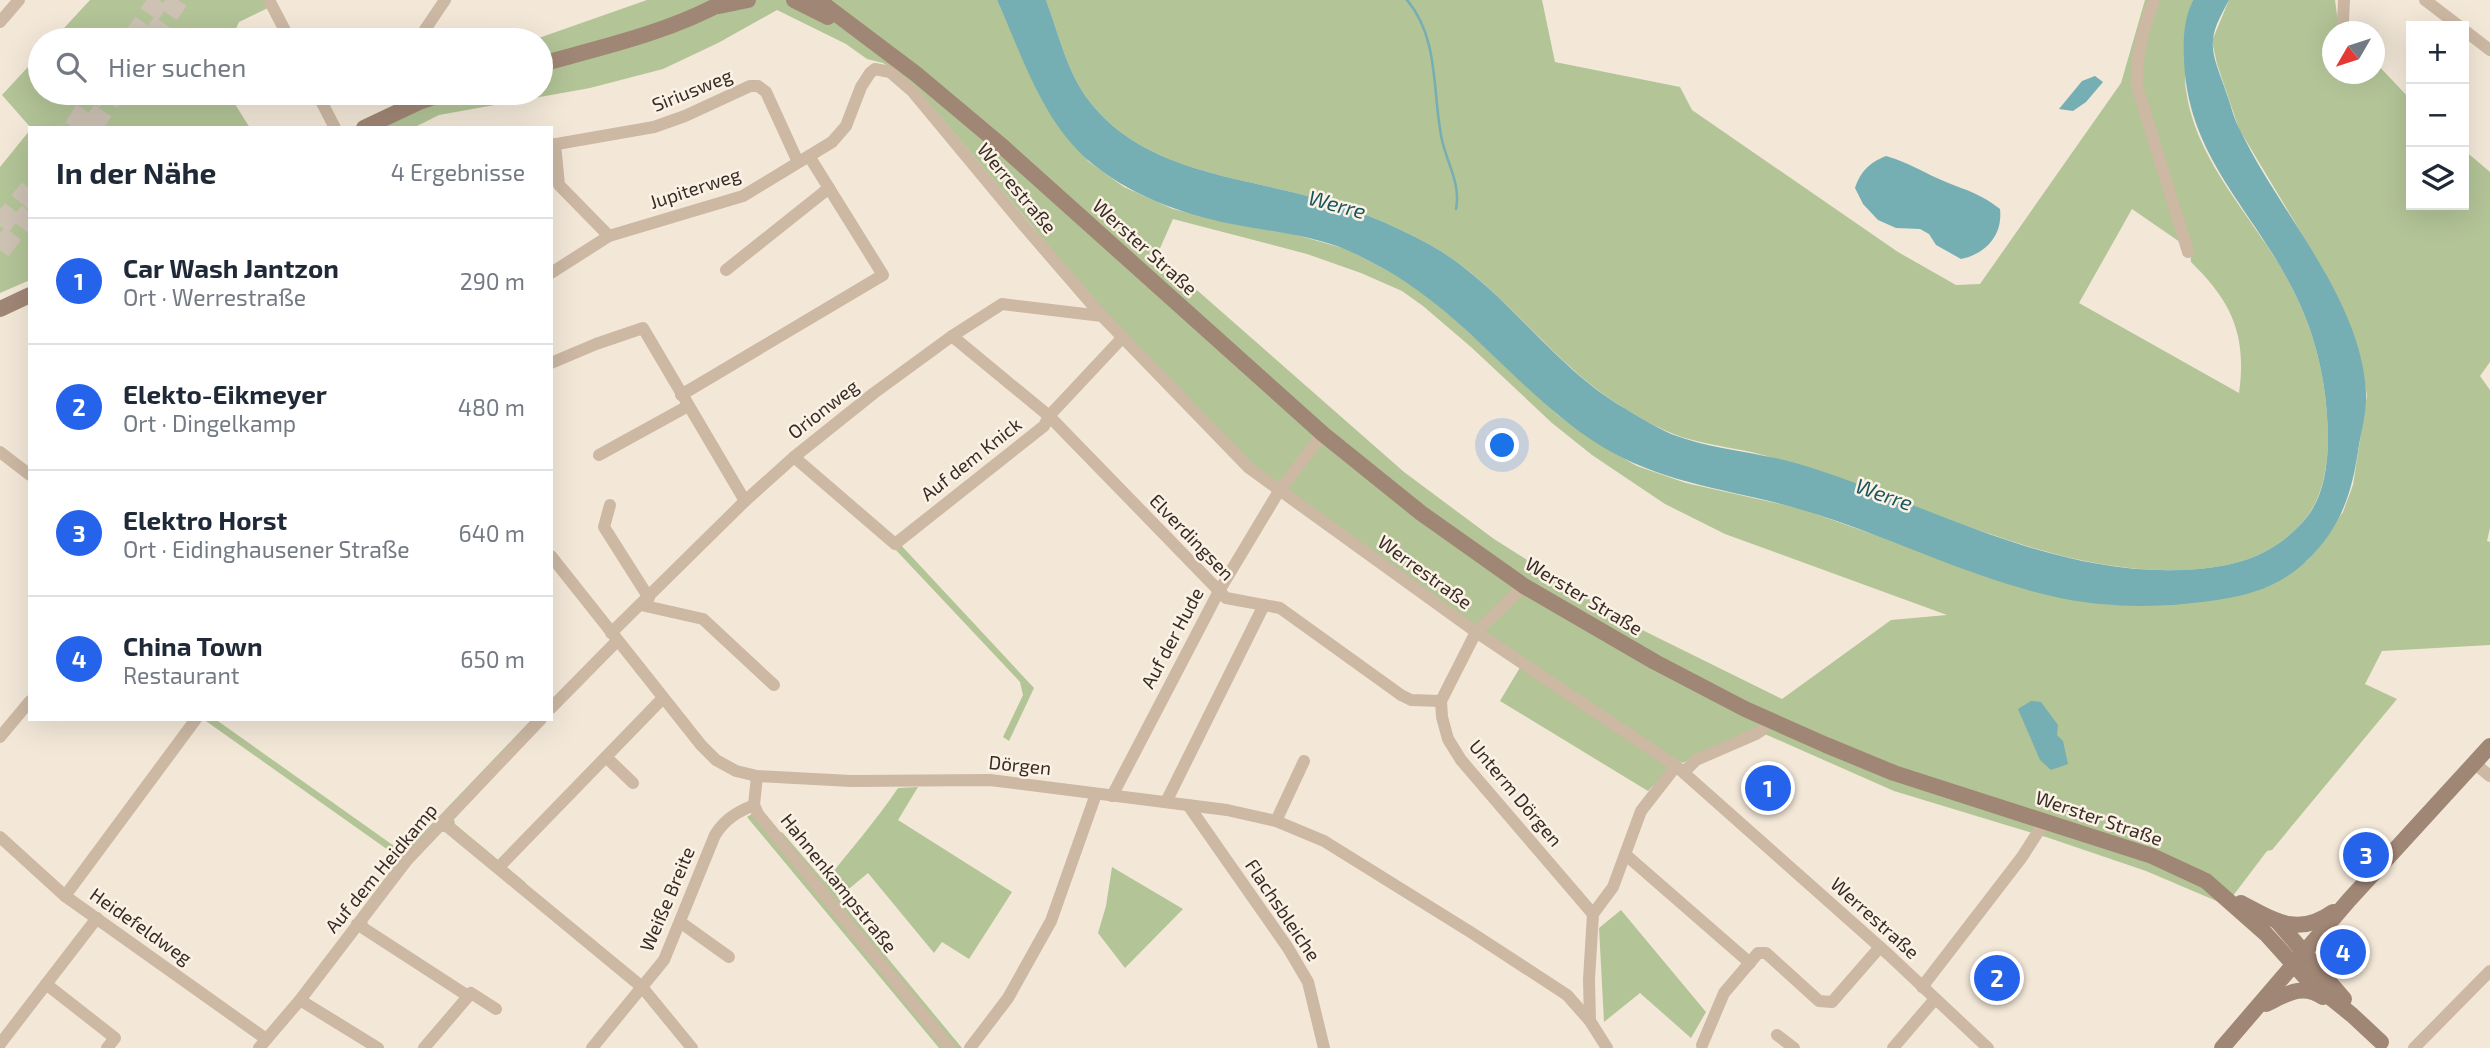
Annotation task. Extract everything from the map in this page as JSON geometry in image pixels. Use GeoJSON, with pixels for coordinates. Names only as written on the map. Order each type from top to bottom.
{"type":"FeatureCollection","features":[{"type":"Feature","properties":{"kind":"main road"},"geometry":{"type":"LineString","coordinates":[[553,61],[638,37],[722,3],[748,0]]}},
{"type":"Feature","properties":{"kind":"main road","name":"Werster Straße"},"geometry":{"type":"LineString","coordinates":[[794,0],[856,30]]}},
{"type":"Feature","properties":{"kind":"main road","name":"Werster Straße"},"geometry":{"type":"LineString","coordinates":[[818,0],[916,74],[1003,147],[1323,434],[1421,513],[1524,586],[1655,662],[1768,719],[1895,773],[2152,856],[2206,881],[2300,959],[2384,1045]]}},
{"type":"Feature","properties":{"kind":"main road"},"geometry":{"type":"LineString","coordinates":[[368,126],[415,105]]}},
{"type":"Feature","properties":{"kind":"main road"},"geometry":{"type":"LineString","coordinates":[[0,309],[28,296]]}},
{"type":"Feature","properties":{"kind":"main road"},"geometry":{"type":"LineString","coordinates":[[2222,1048],[2349,900],[2490,746]]}},
{"type":"Feature","properties":{"kind":"main road"},"geometry":{"type":"LineString","coordinates":[[2222,894],[2277,921],[2299,926],[2325,917],[2349,900]]}},
{"type":"Feature","properties":{"kind":"main road","name":"Werster Straße"},"geometry":{"type":"LineString","coordinates":[[2277,921],[2300,959],[2305,977],[2352,1014],[2384,1045]]}},
{"type":"Feature","properties":{"kind":"main road"},"geometry":{"type":"LineString","coordinates":[[2258,1008],[2287,993],[2307,989],[2352,1014]]}},
{"type":"Feature","properties":{"kind":"street"},"geometry":{"type":"LineString","coordinates":[[0,22],[19,0]]}},
{"type":"Feature","properties":{"kind":"street"},"geometry":{"type":"LineString","coordinates":[[269,0],[284,28]]}},
{"type":"Feature","properties":{"kind":"street"},"geometry":{"type":"LineString","coordinates":[[426,28],[444,0]]}},
{"type":"Feature","properties":{"kind":"street"},"geometry":{"type":"LineString","coordinates":[[2154,0],[2142,32],[2137,59],[2137,86],[2188,252]]}},
{"type":"Feature","properties":{"kind":"street"},"geometry":{"type":"LineString","coordinates":[[2343,21],[2344,0]]}},
{"type":"Feature","properties":{"kind":"street"},"geometry":{"type":"LineString","coordinates":[[2425,0],[2452,21]]}},
{"type":"Feature","properties":{"kind":"street"},"geometry":{"type":"LineString","coordinates":[[2469,34],[2490,50]]}},
{"type":"Feature","properties":{"kind":"street","name":"Jupiterweg"},"geometry":{"type":"LineString","coordinates":[[553,272],[609,236],[734,200],[804,159],[832,142],[846,126],[861,87],[870,72],[875,69],[890,72]]}},
{"type":"Feature","properties":{"kind":"street","name":"Werrestraße"},"geometry":{"type":"LineString","coordinates":[[890,72],[912,91],[1102,316],[1249,468],[1476,632],[1680,769],[1880,947],[1988,1048]]}},
{"type":"Feature","properties":{"kind":"street","name":"Siriusweg"},"geometry":{"type":"LineString","coordinates":[[609,236],[559,185],[553,144],[654,127],[750,86],[758,86],[766,92],[804,159]]}},
{"type":"Feature","properties":{"kind":"street"},"geometry":{"type":"LineString","coordinates":[[323,105],[334,126]]}},
{"type":"Feature","properties":{"kind":"street"},"geometry":{"type":"LineString","coordinates":[[400,105],[400,111]]}},
{"type":"Feature","properties":{"kind":"street"},"geometry":{"type":"LineString","coordinates":[[599,455],[883,275],[829,188],[804,159]]}},
{"type":"Feature","properties":{"kind":"street"},"geometry":{"type":"LineString","coordinates":[[726,270],[829,188]]}},
{"type":"Feature","properties":{"kind":"street","name":"Orionweg"},"geometry":{"type":"LineString","coordinates":[[614,637],[645,601],[745,501],[794,457],[874,393],[952,336],[1002,304],[1008,303],[1102,316]]}},
{"type":"Feature","properties":{"kind":"street"},"geometry":{"type":"LineString","coordinates":[[553,362],[643,328],[745,501]]}},
{"type":"Feature","properties":{"kind":"street","name":"Elverdingsen"},"geometry":{"type":"LineString","coordinates":[[952,336],[1049,416],[1226,598],[1280,608],[1401,695],[1411,700],[1441,701]]}},
{"type":"Feature","properties":{"kind":"street","name":"Auf dem Knick"},"geometry":{"type":"LineString","coordinates":[[794,457],[895,544],[1044,426],[1049,416],[1124,337]]}},
{"type":"Feature","properties":{"kind":"street","name":"Auf der Hude"},"geometry":{"type":"LineString","coordinates":[[1112,796],[1219,591],[1279,491],[1323,434]]}},
{"type":"Feature","properties":{"kind":"street"},"geometry":{"type":"LineString","coordinates":[[4,459],[28,474]]}},
{"type":"Feature","properties":{"kind":"street"},"geometry":{"type":"LineString","coordinates":[[610,505],[604,527],[645,601],[703,619],[774,685]]}},
{"type":"Feature","properties":{"kind":"street"},"geometry":{"type":"LineString","coordinates":[[553,559],[662,699],[716,760],[736,771],[757,776]]}},
{"type":"Feature","properties":{"kind":"street"},"geometry":{"type":"LineString","coordinates":[[1441,701],[1476,632],[1524,586]]}},
{"type":"Feature","properties":{"kind":"street"},"geometry":{"type":"LineString","coordinates":[[1166,802],[1264,605]]}},
{"type":"Feature","properties":{"kind":"street"},"geometry":{"type":"LineString","coordinates":[[553,706],[614,637]]}},
{"type":"Feature","properties":{"kind":"street"},"geometry":{"type":"LineString","coordinates":[[499,867],[662,699]]}},
{"type":"Feature","properties":{"kind":"street","name":"Unterm Dörgen"},"geometry":{"type":"LineString","coordinates":[[1441,701],[1448,739],[1461,760],[1593,914]]}},
{"type":"Feature","properties":{"kind":"street"},"geometry":{"type":"LineString","coordinates":[[0,737],[28,703]]}},
{"type":"Feature","properties":{"kind":"street"},"geometry":{"type":"LineString","coordinates":[[1590,1021],[1589,979],[1593,914],[1613,887],[1642,811],[1680,769],[1756,734],[1762,730],[1768,719]]}},
{"type":"Feature","properties":{"kind":"street"},"geometry":{"type":"LineString","coordinates":[[65,896],[195,721]]}},
{"type":"Feature","properties":{"kind":"street","name":"Auf dem Heidkamp"},"geometry":{"type":"LineString","coordinates":[[263,1044],[407,860],[539,721]]}},
{"type":"Feature","properties":{"kind":"street"},"geometry":{"type":"LineString","coordinates":[[606,757],[633,783]]}},
{"type":"Feature","properties":{"kind":"street"},"geometry":{"type":"LineString","coordinates":[[1276,821],[1304,761]]}},
{"type":"Feature","properties":{"kind":"street"},"geometry":{"type":"LineString","coordinates":[[2474,763],[2490,776]]}},
{"type":"Feature","properties":{"kind":"street","name":"Dörgen"},"geometry":{"type":"LineString","coordinates":[[757,776],[851,781],[990,779],[1188,805],[1276,821],[1324,841],[1567,995],[1590,1021],[1607,1048]]}},
{"type":"Feature","properties":{"kind":"street","name":"Hahnenkampstraße"},"geometry":{"type":"LineString","coordinates":[[757,776],[754,804],[758,814],[950,1048]]}},
{"type":"Feature","properties":{"kind":"street"},"geometry":{"type":"LineString","coordinates":[[970,1048],[1008,998],[1051,921],[1096,794]]}},
{"type":"Feature","properties":{"kind":"street","name":"Weiße Breite"},"geometry":{"type":"LineString","coordinates":[[592,1048],[664,960],[723,823],[754,804]]}},
{"type":"Feature","properties":{"kind":"street","name":"Flachsbleiche"},"geometry":{"type":"LineString","coordinates":[[1188,805],[1288,948],[1308,982],[1322,1047]]}},
{"type":"Feature","properties":{"kind":"street"},"geometry":{"type":"LineString","coordinates":[[1922,986],[2022,857],[2045,821]]}},
{"type":"Feature","properties":{"kind":"street"},"geometry":{"type":"LineString","coordinates":[[442,822],[642,987],[692,1048]]}},
{"type":"Feature","properties":{"kind":"street","name":"Heidefeldweg"},"geometry":{"type":"LineString","coordinates":[[0,837],[65,896],[263,1044]]}},
{"type":"Feature","properties":{"kind":"street"},"geometry":{"type":"LineString","coordinates":[[1626,855],[1750,963]]}},
{"type":"Feature","properties":{"kind":"street"},"geometry":{"type":"LineString","coordinates":[[0,1044],[97,918]]}},
{"type":"Feature","properties":{"kind":"street"},"geometry":{"type":"LineString","coordinates":[[680,922],[729,957]]}},
{"type":"Feature","properties":{"kind":"street"},"geometry":{"type":"LineString","coordinates":[[357,924],[468,996]]}},
{"type":"Feature","properties":{"kind":"street"},"geometry":{"type":"LineString","coordinates":[[1702,1045],[1724,993],[1758,953],[1766,953],[1819,1001],[1832,1002],[1880,947]]}},
{"type":"Feature","properties":{"kind":"street"},"geometry":{"type":"LineString","coordinates":[[2414,1048],[2490,971]]}},
{"type":"Feature","properties":{"kind":"street"},"geometry":{"type":"LineString","coordinates":[[46,984],[114,1038],[107,1048]]}},
{"type":"Feature","properties":{"kind":"street"},"geometry":{"type":"LineString","coordinates":[[424,1048],[471,993],[496,1009]]}},
{"type":"Feature","properties":{"kind":"street"},"geometry":{"type":"LineString","coordinates":[[1894,1048],[1935,999]]}},
{"type":"Feature","properties":{"kind":"street"},"geometry":{"type":"LineString","coordinates":[[300,1000],[378,1048]]}},
{"type":"Feature","properties":{"kind":"street"},"geometry":{"type":"LineString","coordinates":[[1777,1035],[1794,1048]]}},
{"type":"Feature","properties":{"kind":"green space"},"geometry":{"type":"Polygon","coordinates":[[[90,0],[271,0],[274,5],[239,22],[236,28],[64,28],[90,0]]]}},
{"type":"Feature","properties":{"kind":"green space"},"geometry":{"type":"Polygon","coordinates":[[[647,0],[997,0],[1040,94],[1088,161],[1124,187],[1173,209],[1238,225],[1293,234],[1346,249],[1406,280],[1452,317],[1559,416],[1600,445],[1637,466],[1686,483],[1802,509],[2014,585],[2307,561],[2343,512],[2353,485],[2367,395],[2359,355],[2345,313],[2321,266],[2239,129],[2212,41],[2229,0],[2335,0],[2338,21],[2322,21],[2322,84],[2385,84],[2385,73],[2406,95],[2406,210],[2469,210],[2469,154],[2490,172],[2490,362],[2480,376],[2490,390],[2490,528],[2487,541],[2490,542],[2490,645],[2382,651],[2365,684],[2397,699],[2272,850],[2267,851],[2226,905],[2146,871],[2049,838],[1894,791],[1758,731],[1703,752],[1683,763],[1677,760],[1648,791],[1500,701],[1522,664],[1251,467],[1114,324],[915,86],[883,63],[867,59],[846,44],[777,10],[718,43],[663,69],[553,95],[553,33],[647,0]],[[1173,219],[1157,255],[1404,472],[1494,539],[1624,621],[1782,699],[1891,620],[1947,615],[1725,534],[1665,504],[1592,455],[1552,423],[1471,347],[1402,291],[1307,254],[1173,219]]]}},
{"type":"Feature","properties":{"kind":"green space"},"geometry":{"type":"Polygon","coordinates":[[[1046,0],[1542,0],[1555,62],[1680,87],[1692,110],[1898,252],[1956,285],[1980,284],[2121,83],[2145,0],[2193,0],[2187,22],[2185,78],[2192,117],[2215,168],[2291,286],[2314,342],[2326,401],[2328,442],[2318,498],[2307,517],[2288,536],[2265,552],[2241,562],[2199,569],[2130,568],[2063,556],[2031,547],[1766,456],[1671,433],[1642,419],[1599,391],[1483,283],[1432,246],[1351,209],[1317,198],[1214,174],[1159,155],[1134,141],[1111,124],[1082,91],[1069,66],[1046,0]],[[2132,209],[2079,303],[2239,393],[2241,354],[2233,321],[2217,291],[2191,262],[2190,249],[2132,209]]]}},
{"type":"Feature","properties":{"kind":"green space"},"geometry":{"type":"Polygon","coordinates":[[[28,67],[28,105],[236,105],[249,126],[29,126],[2,95],[28,67]]]}},
{"type":"Feature","properties":{"kind":"green space"},"geometry":{"type":"Polygon","coordinates":[[[398,105],[495,105],[439,115],[417,126],[388,126],[398,105]]]}},
{"type":"Feature","properties":{"kind":"green space"},"geometry":{"type":"Polygon","coordinates":[[[28,132],[28,281],[0,293],[0,167],[28,132]]]}},
{"type":"Feature","properties":{"kind":"green space"},"geometry":{"type":"Polygon","coordinates":[[[899,543],[1034,688],[1009,741],[1003,737],[1023,695],[1020,682],[894,548],[899,543]]]}},
{"type":"Feature","properties":{"kind":"green space"},"geometry":{"type":"Polygon","coordinates":[[[206,721],[218,721],[404,853],[530,721],[546,721],[454,819],[455,824],[526,883],[519,890],[447,832],[441,832],[412,863],[367,920],[368,926],[355,918],[398,861],[398,857],[206,721]]]}},
{"type":"Feature","properties":{"kind":"green space"},"geometry":{"type":"Polygon","coordinates":[[[918,787],[898,820],[1012,892],[969,959],[942,942],[934,953],[868,873],[838,898],[962,1048],[939,1048],[747,817],[758,810],[779,835],[782,832],[825,882],[898,788],[918,787]]]}},
{"type":"Feature","properties":{"kind":"green space"},"geometry":{"type":"Polygon","coordinates":[[[1112,867],[1183,909],[1125,968],[1098,933],[1106,906],[1112,867]]]}},
{"type":"Feature","properties":{"kind":"green space"},"geometry":{"type":"Polygon","coordinates":[[[1621,910],[1706,1012],[1691,1038],[1640,993],[1604,1022],[1599,928],[1621,910]]]}},
{"type":"Feature","properties":{"kind":"water","name":"Werre"},"geometry":{"type":"Polygon","coordinates":[[[997,0],[1046,0],[1069,66],[1082,91],[1111,124],[1134,141],[1159,155],[1214,174],[1317,198],[1351,209],[1432,246],[1483,283],[1599,392],[1671,434],[1809,467],[2000,538],[2049,553],[2098,564],[2148,570],[2199,569],[2241,562],[2277,545],[2299,526],[2313,508],[2322,487],[2326,465],[2326,401],[2308,323],[2275,257],[2208,152],[2196,124],[2188,93],[2184,36],[2193,0],[2229,0],[2215,30],[2213,53],[2234,117],[2257,163],[2335,290],[2361,357],[2366,405],[2355,469],[2345,503],[2328,536],[2304,564],[2262,589],[2229,598],[2191,603],[2116,605],[2060,598],[2027,590],[1963,569],[1838,521],[1651,470],[1601,446],[1571,425],[1436,304],[1372,262],[1321,241],[1222,222],[1183,211],[1145,197],[1110,177],[1076,149],[1048,110],[997,0]]]}},
{"type":"Feature","properties":{"kind":"water"},"geometry":{"type":"Polygon","coordinates":[[[2095,76],[2103,82],[2086,102],[2073,111],[2059,109],[2082,81],[2095,76]]]}},
{"type":"Feature","properties":{"kind":"water"},"geometry":{"type":"Polygon","coordinates":[[[1886,156],[1974,193],[2000,209],[1999,227],[1991,242],[1978,253],[1961,259],[1936,245],[1929,234],[1920,229],[1896,228],[1878,220],[1863,204],[1855,188],[1866,168],[1886,156]]]}},
{"type":"Feature","properties":{"kind":"water"},"geometry":{"type":"Polygon","coordinates":[[[2031,701],[2041,702],[2058,725],[2057,735],[2063,741],[2068,764],[2051,770],[2040,760],[2018,709],[2031,701]]]}},
{"type":"Feature","properties":{"kind":"waterway"},"geometry":{"type":"LineString","coordinates":[[1407,0],[1418,15],[1430,49],[1442,140],[1457,191],[1456,209]]}},
{"type":"Feature","properties":{"kind":"tunnel"},"geometry":{"type":"LineString","coordinates":[[140,28],[159,0]]}},
{"type":"Feature","properties":{"kind":"tunnel"},"geometry":{"type":"LineString","coordinates":[[159,28],[178,0]]}},
{"type":"Feature","properties":{"kind":"tunnel"},"geometry":{"type":"LineString","coordinates":[[75,126],[89,105]]}},
{"type":"Feature","properties":{"kind":"tunnel"},"geometry":{"type":"LineString","coordinates":[[92,126],[107,105]]}},
{"type":"Feature","properties":{"kind":"tunnel"},"geometry":{"type":"LineString","coordinates":[[0,226],[28,191]]}},
{"type":"Feature","properties":{"kind":"tunnel"},"geometry":{"type":"LineString","coordinates":[[0,250],[28,215]]}},
{"type":"Feature","properties":{"kind":"place","name":"Car Wash Jantzon"},"geometry":{"type":"Point","coordinates":[1768,788]}},
{"type":"Feature","properties":{"kind":"place","name":"Elektro Horst"},"geometry":{"type":"Point","coordinates":[2366,855]}},
{"type":"Feature","properties":{"kind":"place","name":"China Town"},"geometry":{"type":"Point","coordinates":[2343,952]}},
{"type":"Feature","properties":{"kind":"place","name":"Elekto-Eikmeyer"},"geometry":{"type":"Point","coordinates":[1997,978]}}]}
